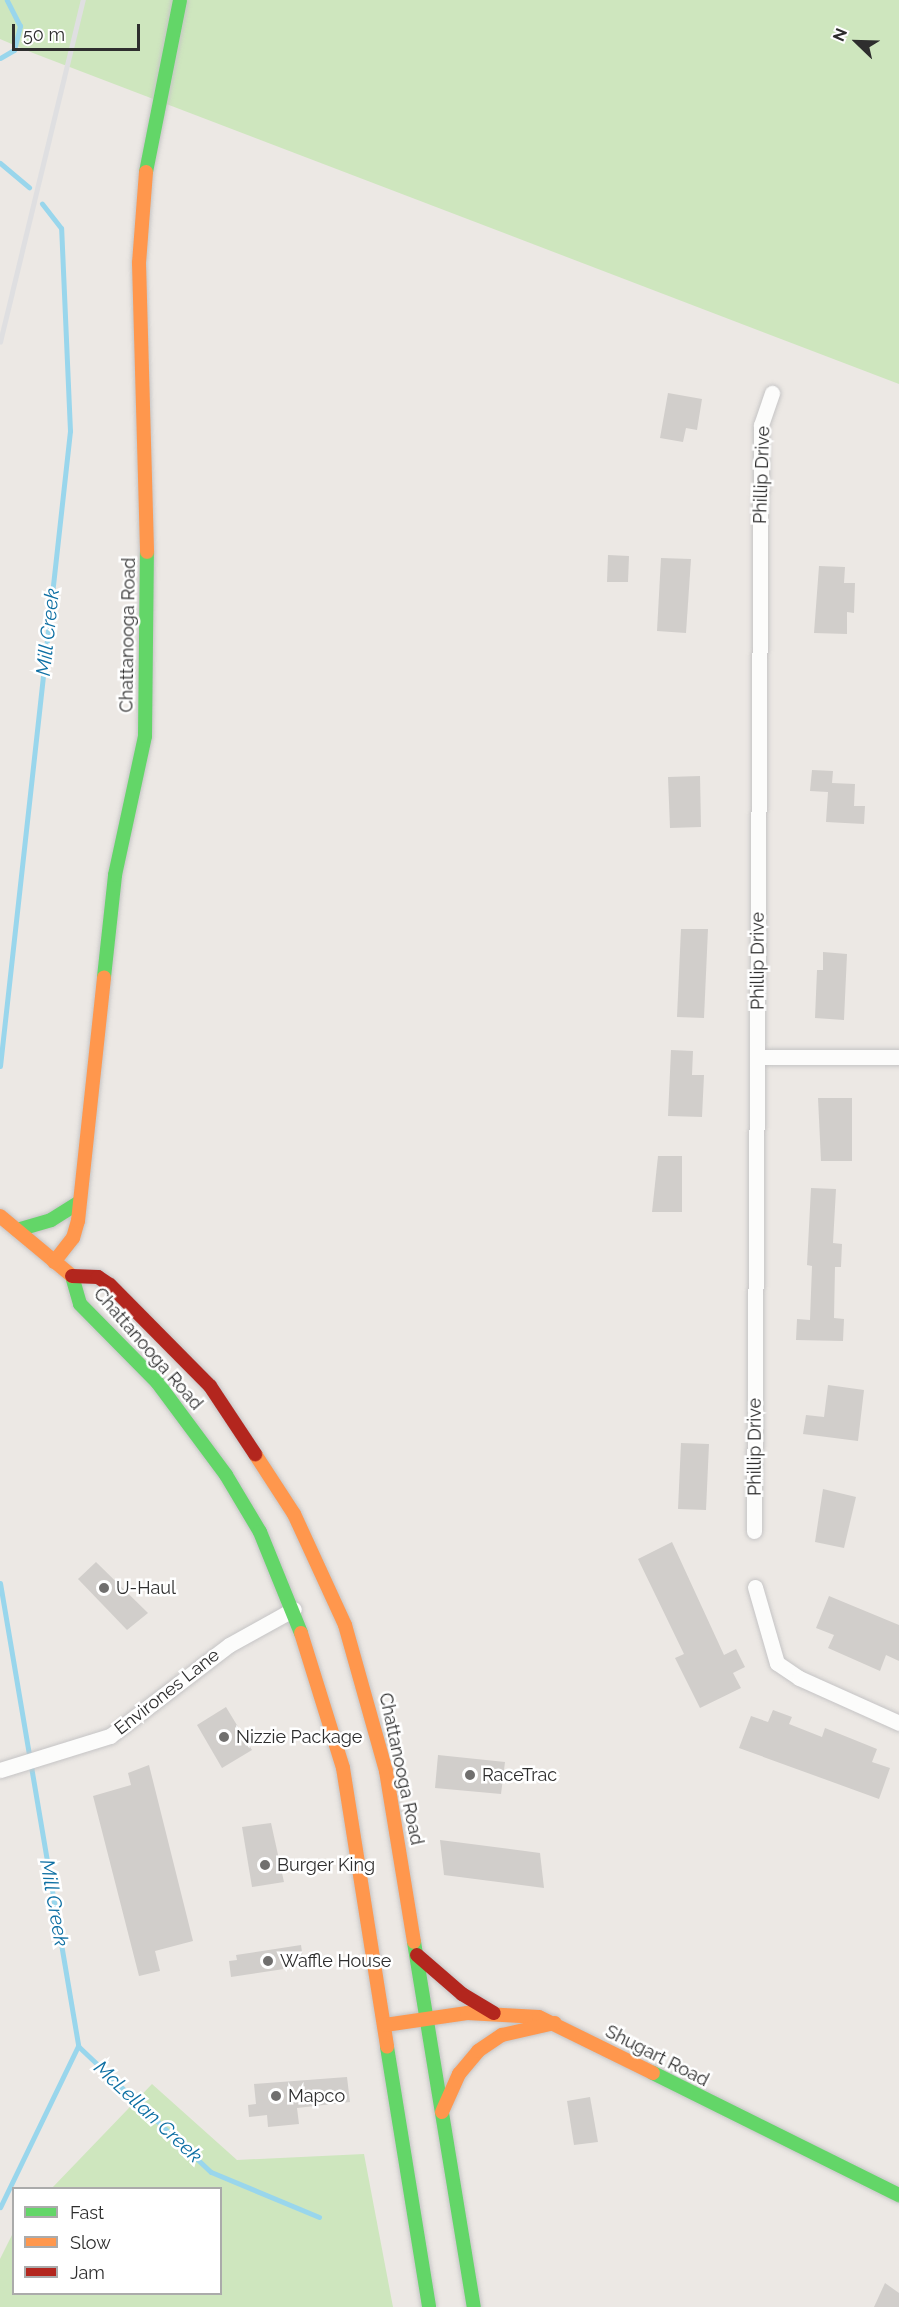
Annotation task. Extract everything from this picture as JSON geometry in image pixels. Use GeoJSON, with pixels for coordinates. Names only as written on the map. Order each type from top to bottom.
{"type":"FeatureCollection","features":[{"type":"Feature","properties":{"kind":"main road","name":"Chattanooga Road"},"geometry":{"type":"LineString","coordinates":[[54,1262],[73,1238],[110,950],[115,874],[145,736],[147,510],[139,262],[148,147],[180,0]]}},
{"type":"Feature","properties":{"kind":"main road"},"geometry":{"type":"LineString","coordinates":[[17,1230],[51,1220],[78,1203]]}},
{"type":"Feature","properties":{"kind":"main road"},"geometry":{"type":"LineString","coordinates":[[0,1216],[72,1276]]}},
{"type":"Feature","properties":{"kind":"main road","name":"Chattanooga Road"},"geometry":{"type":"LineString","coordinates":[[429,2307],[342,1768],[294,1609],[260,1532],[226,1475],[157,1382],[81,1304],[72,1276],[98,1276],[192,1366],[246,1436],[308,1540],[345,1625],[373,1712],[417,1955],[474,2307]]}},
{"type":"Feature","properties":{"kind":"main road"},"geometry":{"type":"LineString","coordinates":[[417,1955],[462,1994],[494,2013]]}},
{"type":"Feature","properties":{"kind":"main road","name":"Shugart Road"},"geometry":{"type":"LineString","coordinates":[[385,2025],[427,2017],[494,2013],[555,2023],[899,2195]]}},
{"type":"Feature","properties":{"kind":"main road"},"geometry":{"type":"LineString","coordinates":[[442,2112],[459,2074],[478,2051],[502,2035],[555,2023]]}},
{"type":"Feature","properties":{"kind":"street","name":"Phillip Drive"},"geometry":{"type":"LineString","coordinates":[[754,1531],[760,425],[772,393]]}},
{"type":"Feature","properties":{"kind":"street"},"geometry":{"type":"LineString","coordinates":[[757,1057],[899,1057]]}},
{"type":"Feature","properties":{"kind":"street"},"geometry":{"type":"LineString","coordinates":[[755,1587],[777,1663],[799,1678],[899,1723]]}},
{"type":"Feature","properties":{"kind":"street","name":"Environes Lane"},"geometry":{"type":"LineString","coordinates":[[0,1770],[110,1736],[229,1644],[294,1609]]}},
{"type":"Feature","properties":{"kind":"green space"},"geometry":{"type":"Polygon","coordinates":[[[0,0],[899,0],[899,384],[0,39],[0,0]]]}},
{"type":"Feature","properties":{"kind":"green space"},"geometry":{"type":"Polygon","coordinates":[[[152,2084],[237,2160],[364,2154],[393,2307],[0,2307],[0,2259],[12,2235],[12,2295],[222,2295],[222,2187],[53,2187],[152,2084]]]}},
{"type":"Feature","properties":{"kind":"building"},"geometry":{"type":"Polygon","coordinates":[[[668,393],[702,399],[697,430],[686,428],[683,442],[660,438],[668,393]]]}},
{"type":"Feature","properties":{"kind":"building"},"geometry":{"type":"Polygon","coordinates":[[[608,555],[629,556],[628,582],[607,582],[608,555]]]}},
{"type":"Feature","properties":{"kind":"building"},"geometry":{"type":"Polygon","coordinates":[[[661,558],[691,559],[686,633],[657,631],[661,558]]]}},
{"type":"Feature","properties":{"kind":"building"},"geometry":{"type":"Polygon","coordinates":[[[819,566],[845,567],[844,583],[855,583],[854,613],[847,612],[847,634],[814,633],[819,566]]]}},
{"type":"Feature","properties":{"kind":"building"},"geometry":{"type":"Polygon","coordinates":[[[812,770],[833,771],[832,783],[855,784],[854,806],[865,806],[864,824],[826,822],[828,792],[810,791],[812,770]]]}},
{"type":"Feature","properties":{"kind":"building"},"geometry":{"type":"Polygon","coordinates":[[[700,776],[701,827],[670,828],[668,777],[700,776]]]}},
{"type":"Feature","properties":{"kind":"building"},"geometry":{"type":"Polygon","coordinates":[[[681,929],[708,929],[704,1018],[677,1017],[681,929]]]}},
{"type":"Feature","properties":{"kind":"building"},"geometry":{"type":"Polygon","coordinates":[[[823,952],[847,954],[844,1020],[815,1018],[817,970],[823,970],[823,952]]]}},
{"type":"Feature","properties":{"kind":"building"},"geometry":{"type":"Polygon","coordinates":[[[671,1050],[693,1051],[692,1075],[704,1075],[702,1117],[668,1116],[671,1050]]]}},
{"type":"Feature","properties":{"kind":"building"},"geometry":{"type":"Polygon","coordinates":[[[818,1098],[852,1098],[852,1161],[821,1161],[818,1098]]]}},
{"type":"Feature","properties":{"kind":"building"},"geometry":{"type":"Polygon","coordinates":[[[658,1156],[682,1156],[682,1212],[652,1212],[658,1156]]]}},
{"type":"Feature","properties":{"kind":"building"},"geometry":{"type":"Polygon","coordinates":[[[811,1188],[836,1189],[833,1243],[842,1244],[841,1267],[835,1267],[834,1318],[844,1319],[843,1341],[796,1340],[797,1319],[810,1320],[812,1266],[807,1265],[811,1188]]]}},
{"type":"Feature","properties":{"kind":"building"},"geometry":{"type":"Polygon","coordinates":[[[828,1385],[864,1390],[858,1441],[803,1434],[806,1415],[824,1417],[828,1385]]]}},
{"type":"Feature","properties":{"kind":"building"},"geometry":{"type":"Polygon","coordinates":[[[681,1443],[709,1444],[706,1510],[678,1509],[681,1443]]]}},
{"type":"Feature","properties":{"kind":"building"},"geometry":{"type":"Polygon","coordinates":[[[823,1489],[856,1497],[844,1548],[815,1542],[823,1489]]]}},
{"type":"Feature","properties":{"kind":"building"},"geometry":{"type":"Polygon","coordinates":[[[672,1542],[724,1655],[736,1649],[745,1667],[733,1673],[741,1688],[700,1708],[675,1658],[684,1654],[638,1559],[672,1542]]]}},
{"type":"Feature","properties":{"kind":"building","name":"U-Haul"},"geometry":{"type":"Polygon","coordinates":[[[96,1562],[148,1613],[127,1630],[78,1579],[96,1562]]]}},
{"type":"Feature","properties":{"kind":"building"},"geometry":{"type":"Polygon","coordinates":[[[829,1596],[899,1625],[899,1661],[886,1655],[880,1671],[828,1648],[834,1635],[816,1628],[829,1596]]]}},
{"type":"Feature","properties":{"kind":"building","name":"Nizzie Package"},"geometry":{"type":"Polygon","coordinates":[[[226,1707],[252,1750],[222,1768],[197,1725],[226,1707]]]}},
{"type":"Feature","properties":{"kind":"building"},"geometry":{"type":"Polygon","coordinates":[[[773,1710],[792,1717],[789,1724],[822,1737],[825,1728],[877,1749],[872,1762],[890,1768],[879,1799],[739,1748],[751,1716],[768,1722],[773,1710]]]}},
{"type":"Feature","properties":{"kind":"building","name":"RaceTrac"},"geometry":{"type":"Polygon","coordinates":[[[438,1755],[505,1762],[501,1794],[435,1788],[438,1755]]]}},
{"type":"Feature","properties":{"kind":"building"},"geometry":{"type":"Polygon","coordinates":[[[149,1765],[193,1941],[155,1951],[160,1971],[139,1976],[93,1796],[131,1785],[128,1773],[149,1765]]]}},
{"type":"Feature","properties":{"kind":"building","name":"Burger King"},"geometry":{"type":"Polygon","coordinates":[[[271,1823],[284,1882],[252,1887],[242,1827],[271,1823]]]}},
{"type":"Feature","properties":{"kind":"building"},"geometry":{"type":"Polygon","coordinates":[[[440,1840],[540,1853],[544,1888],[444,1875],[440,1840]]]}},
{"type":"Feature","properties":{"kind":"building","name":"Waffle House"},"geometry":{"type":"Polygon","coordinates":[[[301,1945],[304,1966],[231,1977],[229,1961],[237,1960],[236,1955],[301,1945]]]}},
{"type":"Feature","properties":{"kind":"building"},"geometry":{"type":"Polygon","coordinates":[[[347,2077],[350,2102],[297,2108],[299,2124],[268,2127],[267,2115],[249,2117],[248,2105],[256,2104],[254,2084],[347,2077]]]}},
{"type":"Feature","properties":{"kind":"building"},"geometry":{"type":"Polygon","coordinates":[[[590,2097],[598,2142],[574,2145],[567,2101],[590,2097]]]}},
{"type":"Feature","properties":{"kind":"building"},"geometry":{"type":"Polygon","coordinates":[[[885,2283],[899,2293],[899,2307],[874,2307],[885,2283]]]}},
{"type":"Feature","properties":{"kind":"waterway","name":"Mill Creek"},"geometry":{"type":"LineString","coordinates":[[0,58],[14,50],[20,26],[7,0]]}},
{"type":"Feature","properties":{"kind":"waterway","name":"Mill Creek"},"geometry":{"type":"LineString","coordinates":[[0,163],[29,187]]}},
{"type":"Feature","properties":{"kind":"waterway","name":"Mill Creek"},"geometry":{"type":"LineString","coordinates":[[0,1066],[70,431],[61,228],[42,204]]}},
{"type":"Feature","properties":{"kind":"waterway","name":"Mill Creek"},"geometry":{"type":"LineString","coordinates":[[0,1583],[78,2046],[0,2207]]}},
{"type":"Feature","properties":{"kind":"waterway","name":"McLellan Creek"},"geometry":{"type":"LineString","coordinates":[[78,2046],[211,2172],[319,2217]]}},
{"type":"Feature","properties":{"kind":"railway"},"geometry":{"type":"LineString","coordinates":[[0,342],[83,0]]}},
{"type":"Feature","properties":{"kind":"traffic: fast"},"geometry":{"type":"LineString","coordinates":[[146,172],[180,0]]}},
{"type":"Feature","properties":{"kind":"traffic: fast"},"geometry":{"type":"LineString","coordinates":[[104,977],[115,875],[145,736],[147,552]]}},
{"type":"Feature","properties":{"kind":"traffic: fast"},"geometry":{"type":"LineString","coordinates":[[17,1230],[51,1220],[78,1203]]}},
{"type":"Feature","properties":{"kind":"traffic: fast"},"geometry":{"type":"LineString","coordinates":[[72,1276],[80,1304],[157,1382],[226,1475],[260,1532],[301,1633]]}},
{"type":"Feature","properties":{"kind":"traffic: fast"},"geometry":{"type":"LineString","coordinates":[[414,1942],[474,2307]]}},
{"type":"Feature","properties":{"kind":"traffic: fast"},"geometry":{"type":"LineString","coordinates":[[387,2047],[429,2307]]}},
{"type":"Feature","properties":{"kind":"traffic: fast"},"geometry":{"type":"LineString","coordinates":[[653,2073],[899,2195]]}},
{"type":"Feature","properties":{"kind":"traffic: slow"},"geometry":{"type":"LineString","coordinates":[[146,172],[139,263],[147,552]]}},
{"type":"Feature","properties":{"kind":"traffic: slow"},"geometry":{"type":"LineString","coordinates":[[54,1262],[73,1238],[78,1221],[104,977]]}},
{"type":"Feature","properties":{"kind":"traffic: slow"},"geometry":{"type":"LineString","coordinates":[[0,1216],[72,1276]]}},
{"type":"Feature","properties":{"kind":"traffic: slow"},"geometry":{"type":"LineString","coordinates":[[255,1454],[294,1514],[345,1625],[386,1771],[414,1942]]}},
{"type":"Feature","properties":{"kind":"traffic: slow"},"geometry":{"type":"LineString","coordinates":[[301,1633],[343,1768],[387,2047]]}},
{"type":"Feature","properties":{"kind":"traffic: slow"},"geometry":{"type":"LineString","coordinates":[[385,2025],[467,2013],[539,2017],[653,2073]]}},
{"type":"Feature","properties":{"kind":"traffic: slow"},"geometry":{"type":"LineString","coordinates":[[442,2112],[459,2074],[478,2051],[502,2035],[555,2023]]}},
{"type":"Feature","properties":{"kind":"traffic: jam"},"geometry":{"type":"LineString","coordinates":[[72,1276],[98,1277],[110,1285],[210,1386],[255,1454]]}},
{"type":"Feature","properties":{"kind":"traffic: jam"},"geometry":{"type":"LineString","coordinates":[[417,1955],[462,1994],[494,2013]]}},
{"type":"Feature","properties":{"kind":"place","name":"U-Haul"},"geometry":{"type":"Point","coordinates":[104,1588]}},
{"type":"Feature","properties":{"kind":"place","name":"Nizzie Package"},"geometry":{"type":"Point","coordinates":[224,1737]}},
{"type":"Feature","properties":{"kind":"place","name":"RaceTrac"},"geometry":{"type":"Point","coordinates":[470,1775]}},
{"type":"Feature","properties":{"kind":"place","name":"Burger King"},"geometry":{"type":"Point","coordinates":[265,1865]}},
{"type":"Feature","properties":{"kind":"place","name":"Waffle House"},"geometry":{"type":"Point","coordinates":[268,1961]}},
{"type":"Feature","properties":{"kind":"place","name":"Mapco"},"geometry":{"type":"Point","coordinates":[276,2096]}}]}
